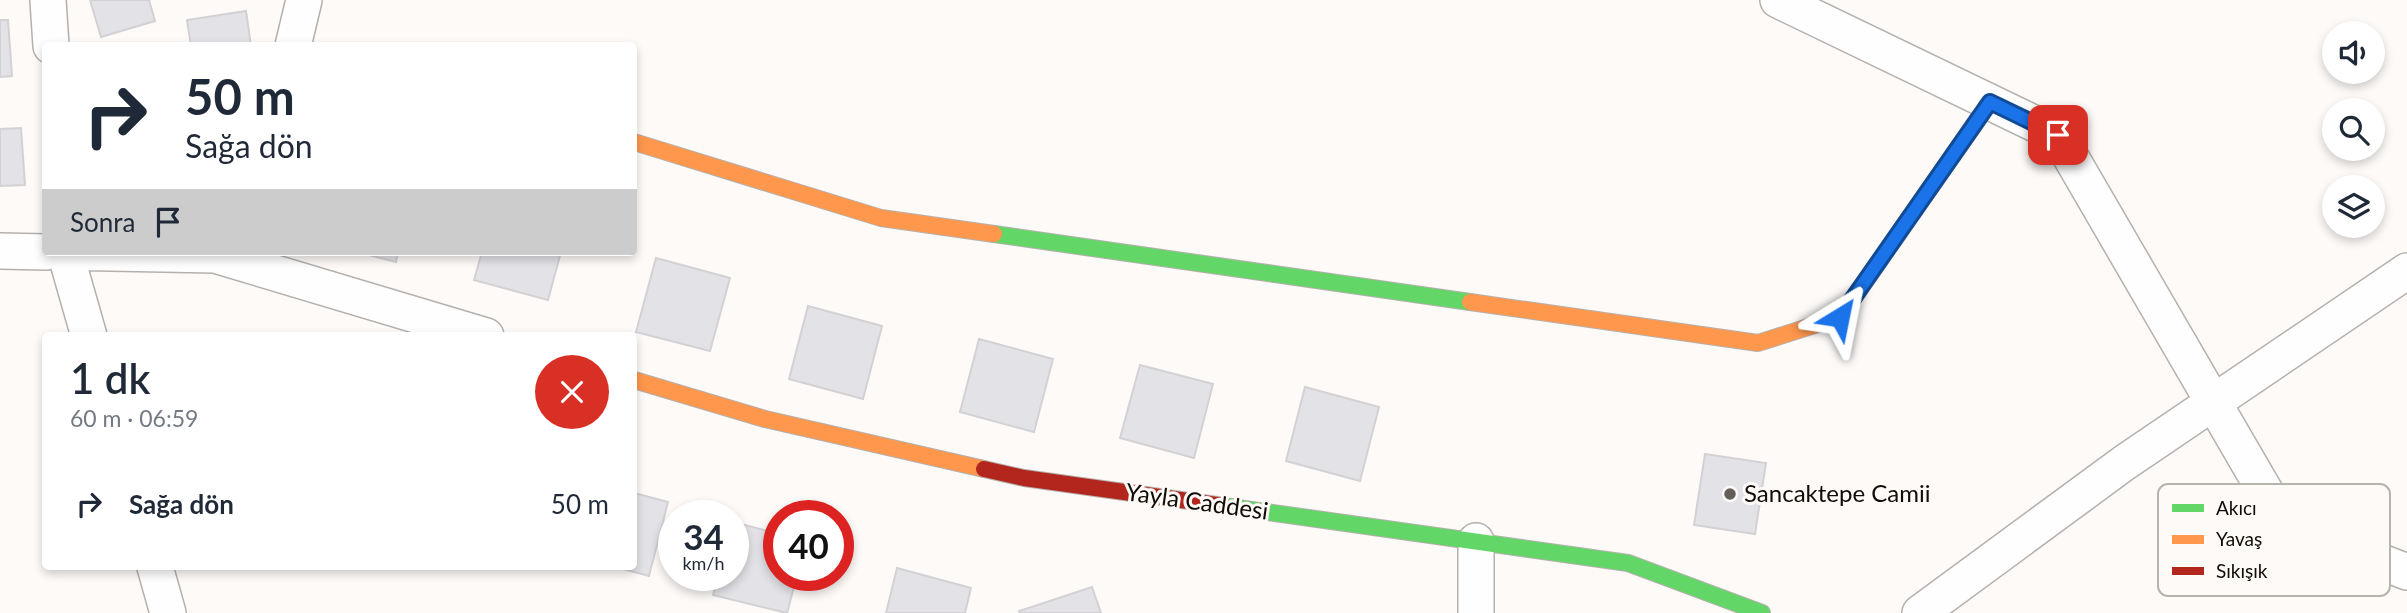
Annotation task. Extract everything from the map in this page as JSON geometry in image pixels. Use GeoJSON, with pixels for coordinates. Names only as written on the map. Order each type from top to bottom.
{"type":"FeatureCollection","features":[{"type":"Feature","properties":{"kind":"street"},"geometry":{"type":"LineString","coordinates":[[48,0],[51,42]]}},
{"type":"Feature","properties":{"kind":"street"},"geometry":{"type":"LineString","coordinates":[[303,42],[304,0]]}},
{"type":"Feature","properties":{"kind":"street"},"geometry":{"type":"LineString","coordinates":[[1778,0],[2058,135],[2261,484]]}},
{"type":"Feature","properties":{"kind":"street"},"geometry":{"type":"LineString","coordinates":[[637,143],[881,218],[1758,343],[1840,317],[1990,102]]}},
{"type":"Feature","properties":{"kind":"street"},"geometry":{"type":"LineString","coordinates":[[0,251],[42,252]]}},
{"type":"Feature","properties":{"kind":"street"},"geometry":{"type":"LineString","coordinates":[[66,256],[88,332]]}},
{"type":"Feature","properties":{"kind":"street"},"geometry":{"type":"LineString","coordinates":[[241,257],[474,332]]}},
{"type":"Feature","properties":{"kind":"street"},"geometry":{"type":"LineString","coordinates":[[1920,613],[2124,463],[2407,271]]}},
{"type":"Feature","properties":{"kind":"street","name":"Yayla Caddesi"},"geometry":{"type":"LineString","coordinates":[[637,381],[765,419],[1024,478],[1628,563],[1762,613]]}},
{"type":"Feature","properties":{"kind":"street"},"geometry":{"type":"LineString","coordinates":[[1476,541],[1476,613]]}},
{"type":"Feature","properties":{"kind":"street"},"geometry":{"type":"LineString","coordinates":[[2390,565],[2407,572]]}},
{"type":"Feature","properties":{"kind":"street"},"geometry":{"type":"LineString","coordinates":[[156,570],[168,613]]}},
{"type":"Feature","properties":{"kind":"building"},"geometry":{"type":"Polygon","coordinates":[[[90,0],[149,0],[155,21],[101,37],[90,0]]]}},
{"type":"Feature","properties":{"kind":"building"},"geometry":{"type":"Polygon","coordinates":[[[246,11],[250,42],[190,42],[187,20],[246,11]]]}},
{"type":"Feature","properties":{"kind":"building"},"geometry":{"type":"Polygon","coordinates":[[[0,20],[8,20],[12,76],[0,77],[0,20]]]}},
{"type":"Feature","properties":{"kind":"building"},"geometry":{"type":"Polygon","coordinates":[[[21,128],[25,185],[0,186],[0,129],[21,128]]]}},
{"type":"Feature","properties":{"kind":"building"},"geometry":{"type":"Polygon","coordinates":[[[373,256],[397,256],[396,262],[373,256]]]}},
{"type":"Feature","properties":{"kind":"building"},"geometry":{"type":"Polygon","coordinates":[[[481,256],[560,256],[548,300],[474,280],[481,256]]]}},
{"type":"Feature","properties":{"kind":"building"},"geometry":{"type":"Polygon","coordinates":[[[656,258],[730,278],[710,351],[636,332],[656,258]]]}},
{"type":"Feature","properties":{"kind":"building"},"geometry":{"type":"Polygon","coordinates":[[[808,306],[882,326],[863,399],[789,379],[808,306]]]}},
{"type":"Feature","properties":{"kind":"building"},"geometry":{"type":"Polygon","coordinates":[[[979,339],[1053,359],[1034,432],[960,412],[979,339]]]}},
{"type":"Feature","properties":{"kind":"building"},"geometry":{"type":"Polygon","coordinates":[[[1140,365],[1213,384],[1194,458],[1120,438],[1140,365]]]}},
{"type":"Feature","properties":{"kind":"building"},"geometry":{"type":"Polygon","coordinates":[[[1305,387],[1379,407],[1360,481],[1286,461],[1305,387]]]}},
{"type":"Feature","properties":{"kind":"building","name":"Sancaktepe Camii"},"geometry":{"type":"Polygon","coordinates":[[[1705,454],[1766,463],[1755,534],[1694,525],[1705,454]]]}},
{"type":"Feature","properties":{"kind":"building"},"geometry":{"type":"Polygon","coordinates":[[[637,494],[660,500],[658,500],[658,541],[649,576],[627,570],[637,570],[637,494]]]}},
{"type":"Feature","properties":{"kind":"building"},"geometry":{"type":"Polygon","coordinates":[[[749,526],[763,530],[763,591],[793,591],[787,613],[713,595],[714,591],[749,591],[749,526]]]}},
{"type":"Feature","properties":{"kind":"building"},"geometry":{"type":"Polygon","coordinates":[[[897,568],[971,588],[965,613],[886,613],[897,568]]]}},
{"type":"Feature","properties":{"kind":"building"},"geometry":{"type":"Polygon","coordinates":[[[1092,587],[1101,613],[1019,611],[1092,587]]]}},
{"type":"Feature","properties":{"kind":"traffic: fast"},"geometry":{"type":"LineString","coordinates":[[1855,296],[1990,102]]}},
{"type":"Feature","properties":{"kind":"traffic: fast"},"geometry":{"type":"LineString","coordinates":[[994,234],[1470,302]]}},
{"type":"Feature","properties":{"kind":"traffic: fast"},"geometry":{"type":"LineString","coordinates":[[1224,506],[1628,563],[1762,613]]}},
{"type":"Feature","properties":{"kind":"traffic: slow"},"geometry":{"type":"LineString","coordinates":[[637,143],[881,218],[994,234]]}},
{"type":"Feature","properties":{"kind":"traffic: slow"},"geometry":{"type":"LineString","coordinates":[[1470,302],[1758,343],[1840,317],[1855,296]]}},
{"type":"Feature","properties":{"kind":"traffic: slow"},"geometry":{"type":"LineString","coordinates":[[637,381],[765,419],[984,469]]}},
{"type":"Feature","properties":{"kind":"traffic: jam"},"geometry":{"type":"LineString","coordinates":[[984,469],[1024,478],[1224,506]]}},
{"type":"Feature","properties":{"kind":"place","name":"Sancaktepe Camii"},"geometry":{"type":"Point","coordinates":[1730,494]}},
{"type":"Feature","properties":{"kind":"route"},"geometry":{"type":"LineString","coordinates":[[1840,317],[1990,102],[2058,135]]}}]}
